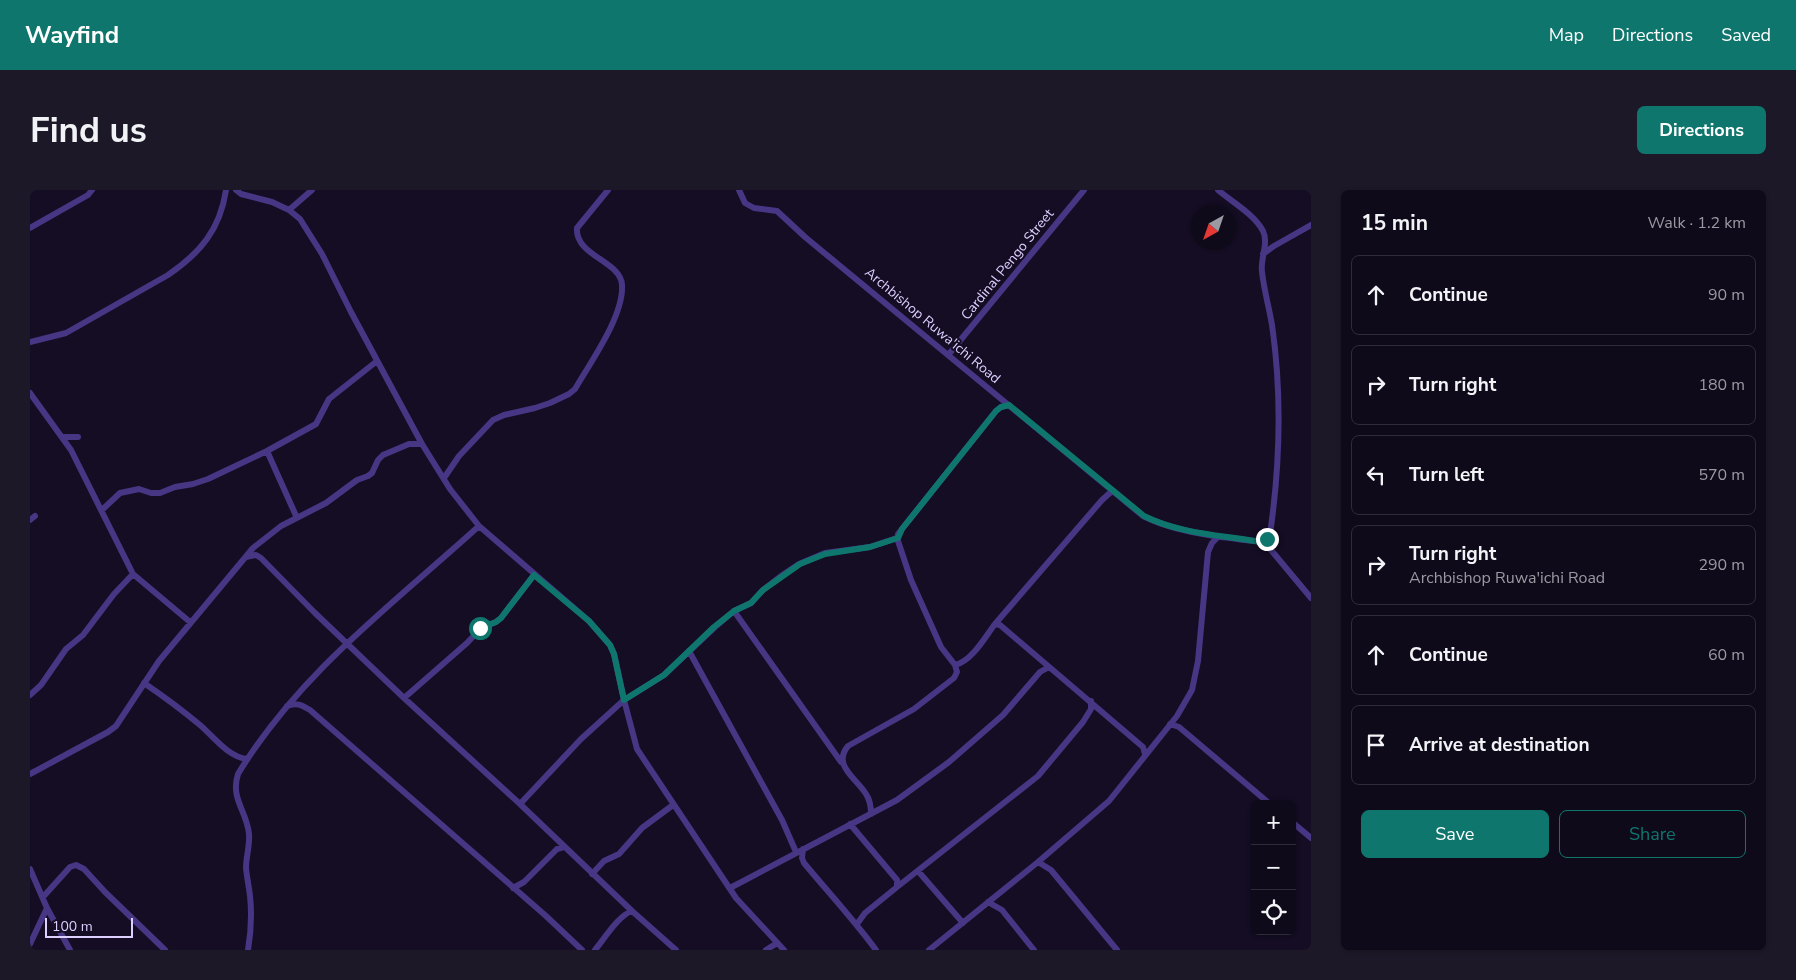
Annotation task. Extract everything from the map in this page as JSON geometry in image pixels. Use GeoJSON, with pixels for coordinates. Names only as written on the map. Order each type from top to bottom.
{"type":"FeatureCollection","features":[{"type":"Feature","properties":{"kind":"street"},"geometry":{"type":"LineString","coordinates":[[30,228],[88,195],[92,190]]}},
{"type":"Feature","properties":{"kind":"street"},"geometry":{"type":"LineString","coordinates":[[30,342],[66,333],[183,265],[192,257],[218,223],[226,190]]}},
{"type":"Feature","properties":{"kind":"street"},"geometry":{"type":"LineString","coordinates":[[289,210],[312,190]]}},
{"type":"Feature","properties":{"kind":"street"},"geometry":{"type":"LineString","coordinates":[[444,478],[458,456],[493,420],[504,415],[550,403],[575,389],[602,343],[615,318],[621,296],[621,280],[616,272],[582,245],[576,235],[577,228],[608,190]]}},
{"type":"Feature","properties":{"kind":"street","name":"Archbishop Ruwa'ichi Road"},"geometry":{"type":"LineString","coordinates":[[739,190],[745,203],[754,208],[777,211],[1144,516],[1155,522],[1186,531],[1260,542]]}},
{"type":"Feature","properties":{"kind":"street","name":"Cardinal Pengo Street"},"geometry":{"type":"LineString","coordinates":[[949,354],[1084,190]]}},
{"type":"Feature","properties":{"kind":"street"},"geometry":{"type":"LineString","coordinates":[[1218,190],[1256,222],[1263,232],[1265,239],[1262,273],[1272,325],[1279,432],[1277,479],[1270,534],[1271,550]]}},
{"type":"Feature","properties":{"kind":"street"},"geometry":{"type":"LineString","coordinates":[[224,199],[238,192],[272,202],[289,210],[300,219],[317,245],[422,444],[444,478],[479,526],[589,621],[610,645],[614,654],[637,749],[736,898],[784,950]]}},
{"type":"Feature","properties":{"kind":"street"},"geometry":{"type":"LineString","coordinates":[[1263,255],[1274,246],[1311,225]]}},
{"type":"Feature","properties":{"kind":"street"},"geometry":{"type":"LineString","coordinates":[[102,510],[120,493],[139,489],[151,493],[160,493],[175,487],[193,484],[268,451],[316,424],[329,399],[377,361]]}},
{"type":"Feature","properties":{"kind":"street"},"geometry":{"type":"LineString","coordinates":[[30,393],[62,437],[134,574],[190,622]]}},
{"type":"Feature","properties":{"kind":"street"},"geometry":{"type":"LineString","coordinates":[[844,765],[843,753],[848,746],[914,708],[954,678],[957,672],[955,664],[941,647],[911,580],[898,538],[902,529],[996,411],[1001,407],[1009,405]]}},
{"type":"Feature","properties":{"kind":"street"},"geometry":{"type":"LineString","coordinates":[[62,437],[78,437]]}},
{"type":"Feature","properties":{"kind":"street"},"geometry":{"type":"LineString","coordinates":[[30,774],[116,726],[159,661],[253,548],[281,526],[326,503],[357,480],[368,476],[372,473],[378,460],[383,455],[409,444],[422,444]]}},
{"type":"Feature","properties":{"kind":"street"},"geometry":{"type":"LineString","coordinates":[[268,451],[297,518]]}},
{"type":"Feature","properties":{"kind":"street"},"geometry":{"type":"LineString","coordinates":[[955,664],[968,658],[995,624],[1102,500],[1112,491]]}},
{"type":"Feature","properties":{"kind":"street"},"geometry":{"type":"LineString","coordinates":[[248,950],[251,933],[250,896],[246,868],[250,836],[248,824],[235,794],[235,782],[238,774],[286,706],[347,643],[365,625],[479,526]]}},
{"type":"Feature","properties":{"kind":"street"},"geometry":{"type":"LineString","coordinates":[[1260,542],[1267,539],[1270,534]]}},
{"type":"Feature","properties":{"kind":"street"},"geometry":{"type":"LineString","coordinates":[[928,950],[1038,862],[1109,801],[1177,716],[1192,690],[1198,661],[1208,552],[1212,543],[1218,537]]}},
{"type":"Feature","properties":{"kind":"street"},"geometry":{"type":"LineString","coordinates":[[520,804],[581,739],[624,700],[664,675],[714,627],[734,611],[751,603],[763,590],[800,564],[825,554],[870,547],[898,538]]}},
{"type":"Feature","properties":{"kind":"street"},"geometry":{"type":"LineString","coordinates":[[1260,542],[1271,550],[1311,598]]}},
{"type":"Feature","properties":{"kind":"street"},"geometry":{"type":"LineString","coordinates":[[246,557],[256,555],[261,558],[315,613],[404,698],[676,950]]}},
{"type":"Feature","properties":{"kind":"street"},"geometry":{"type":"LineString","coordinates":[[30,695],[41,685],[66,649],[83,635],[114,594],[134,574]]}},
{"type":"Feature","properties":{"kind":"street"},"geometry":{"type":"LineString","coordinates":[[404,698],[467,643],[480,628],[501,618],[534,575]]}},
{"type":"Feature","properties":{"kind":"street"},"geometry":{"type":"LineString","coordinates":[[734,611],[867,795],[871,814]]}},
{"type":"Feature","properties":{"kind":"street"},"geometry":{"type":"LineString","coordinates":[[995,624],[1004,627],[1091,701],[1143,747],[1145,754]]}},
{"type":"Feature","properties":{"kind":"street"},"geometry":{"type":"LineString","coordinates":[[689,651],[804,863],[876,950]]}},
{"type":"Feature","properties":{"kind":"street"},"geometry":{"type":"LineString","coordinates":[[730,888],[897,800],[949,762],[1003,714],[1040,672],[1049,667]]}},
{"type":"Feature","properties":{"kind":"street"},"geometry":{"type":"LineString","coordinates":[[144,683],[200,725],[227,749],[241,758],[247,759]]}},
{"type":"Feature","properties":{"kind":"street"},"geometry":{"type":"LineString","coordinates":[[856,924],[897,887],[1038,776],[1083,722],[1091,709],[1091,701]]}},
{"type":"Feature","properties":{"kind":"street"},"geometry":{"type":"LineString","coordinates":[[286,706],[293,703],[301,704],[310,710],[582,950]]}},
{"type":"Feature","properties":{"kind":"street"},"geometry":{"type":"LineString","coordinates":[[1170,724],[1179,727],[1265,800]]}},
{"type":"Feature","properties":{"kind":"street"},"geometry":{"type":"LineString","coordinates":[[592,874],[604,861],[619,854],[642,828],[673,805]]}},
{"type":"Feature","properties":{"kind":"street"},"geometry":{"type":"LineString","coordinates":[[850,824],[897,880],[897,887]]}},
{"type":"Feature","properties":{"kind":"street"},"geometry":{"type":"LineString","coordinates":[[1296,825],[1311,838]]}},
{"type":"Feature","properties":{"kind":"street"},"geometry":{"type":"LineString","coordinates":[[513,888],[524,882],[558,849],[564,847]]}},
{"type":"Feature","properties":{"kind":"street"},"geometry":{"type":"LineString","coordinates":[[1038,862],[1050,870],[1117,950]]}},
{"type":"Feature","properties":{"kind":"street"},"geometry":{"type":"LineString","coordinates":[[43,897],[70,867],[76,865],[84,869],[165,950]]}},
{"type":"Feature","properties":{"kind":"street"},"geometry":{"type":"LineString","coordinates":[[30,869],[54,921],[70,950]]}},
{"type":"Feature","properties":{"kind":"street"},"geometry":{"type":"LineString","coordinates":[[918,871],[963,923]]}},
{"type":"Feature","properties":{"kind":"street"},"geometry":{"type":"LineString","coordinates":[[988,902],[1002,910],[1034,950]]}},
{"type":"Feature","properties":{"kind":"street"},"geometry":{"type":"LineString","coordinates":[[30,944],[48,908]]}},
{"type":"Feature","properties":{"kind":"street"},"geometry":{"type":"LineString","coordinates":[[595,950],[616,924],[632,911]]}},
{"type":"Feature","properties":{"kind":"street"},"geometry":{"type":"LineString","coordinates":[[40,925],[54,921]]}},
{"type":"Feature","properties":{"kind":"street"},"geometry":{"type":"LineString","coordinates":[[766,950],[777,943]]}},
{"type":"Feature","properties":{"kind":"route"},"geometry":{"type":"LineString","coordinates":[[480,628],[501,618],[534,575],[589,621],[610,645],[614,654],[624,700],[664,675],[714,627],[734,611],[751,603],[763,590],[800,564],[825,554],[870,547],[898,538],[898,534],[928,499],[996,411],[1001,407],[1009,405],[1132,507],[1155,522],[1186,531],[1218,537],[1227,536],[1260,542],[1267,539]]}}]}
